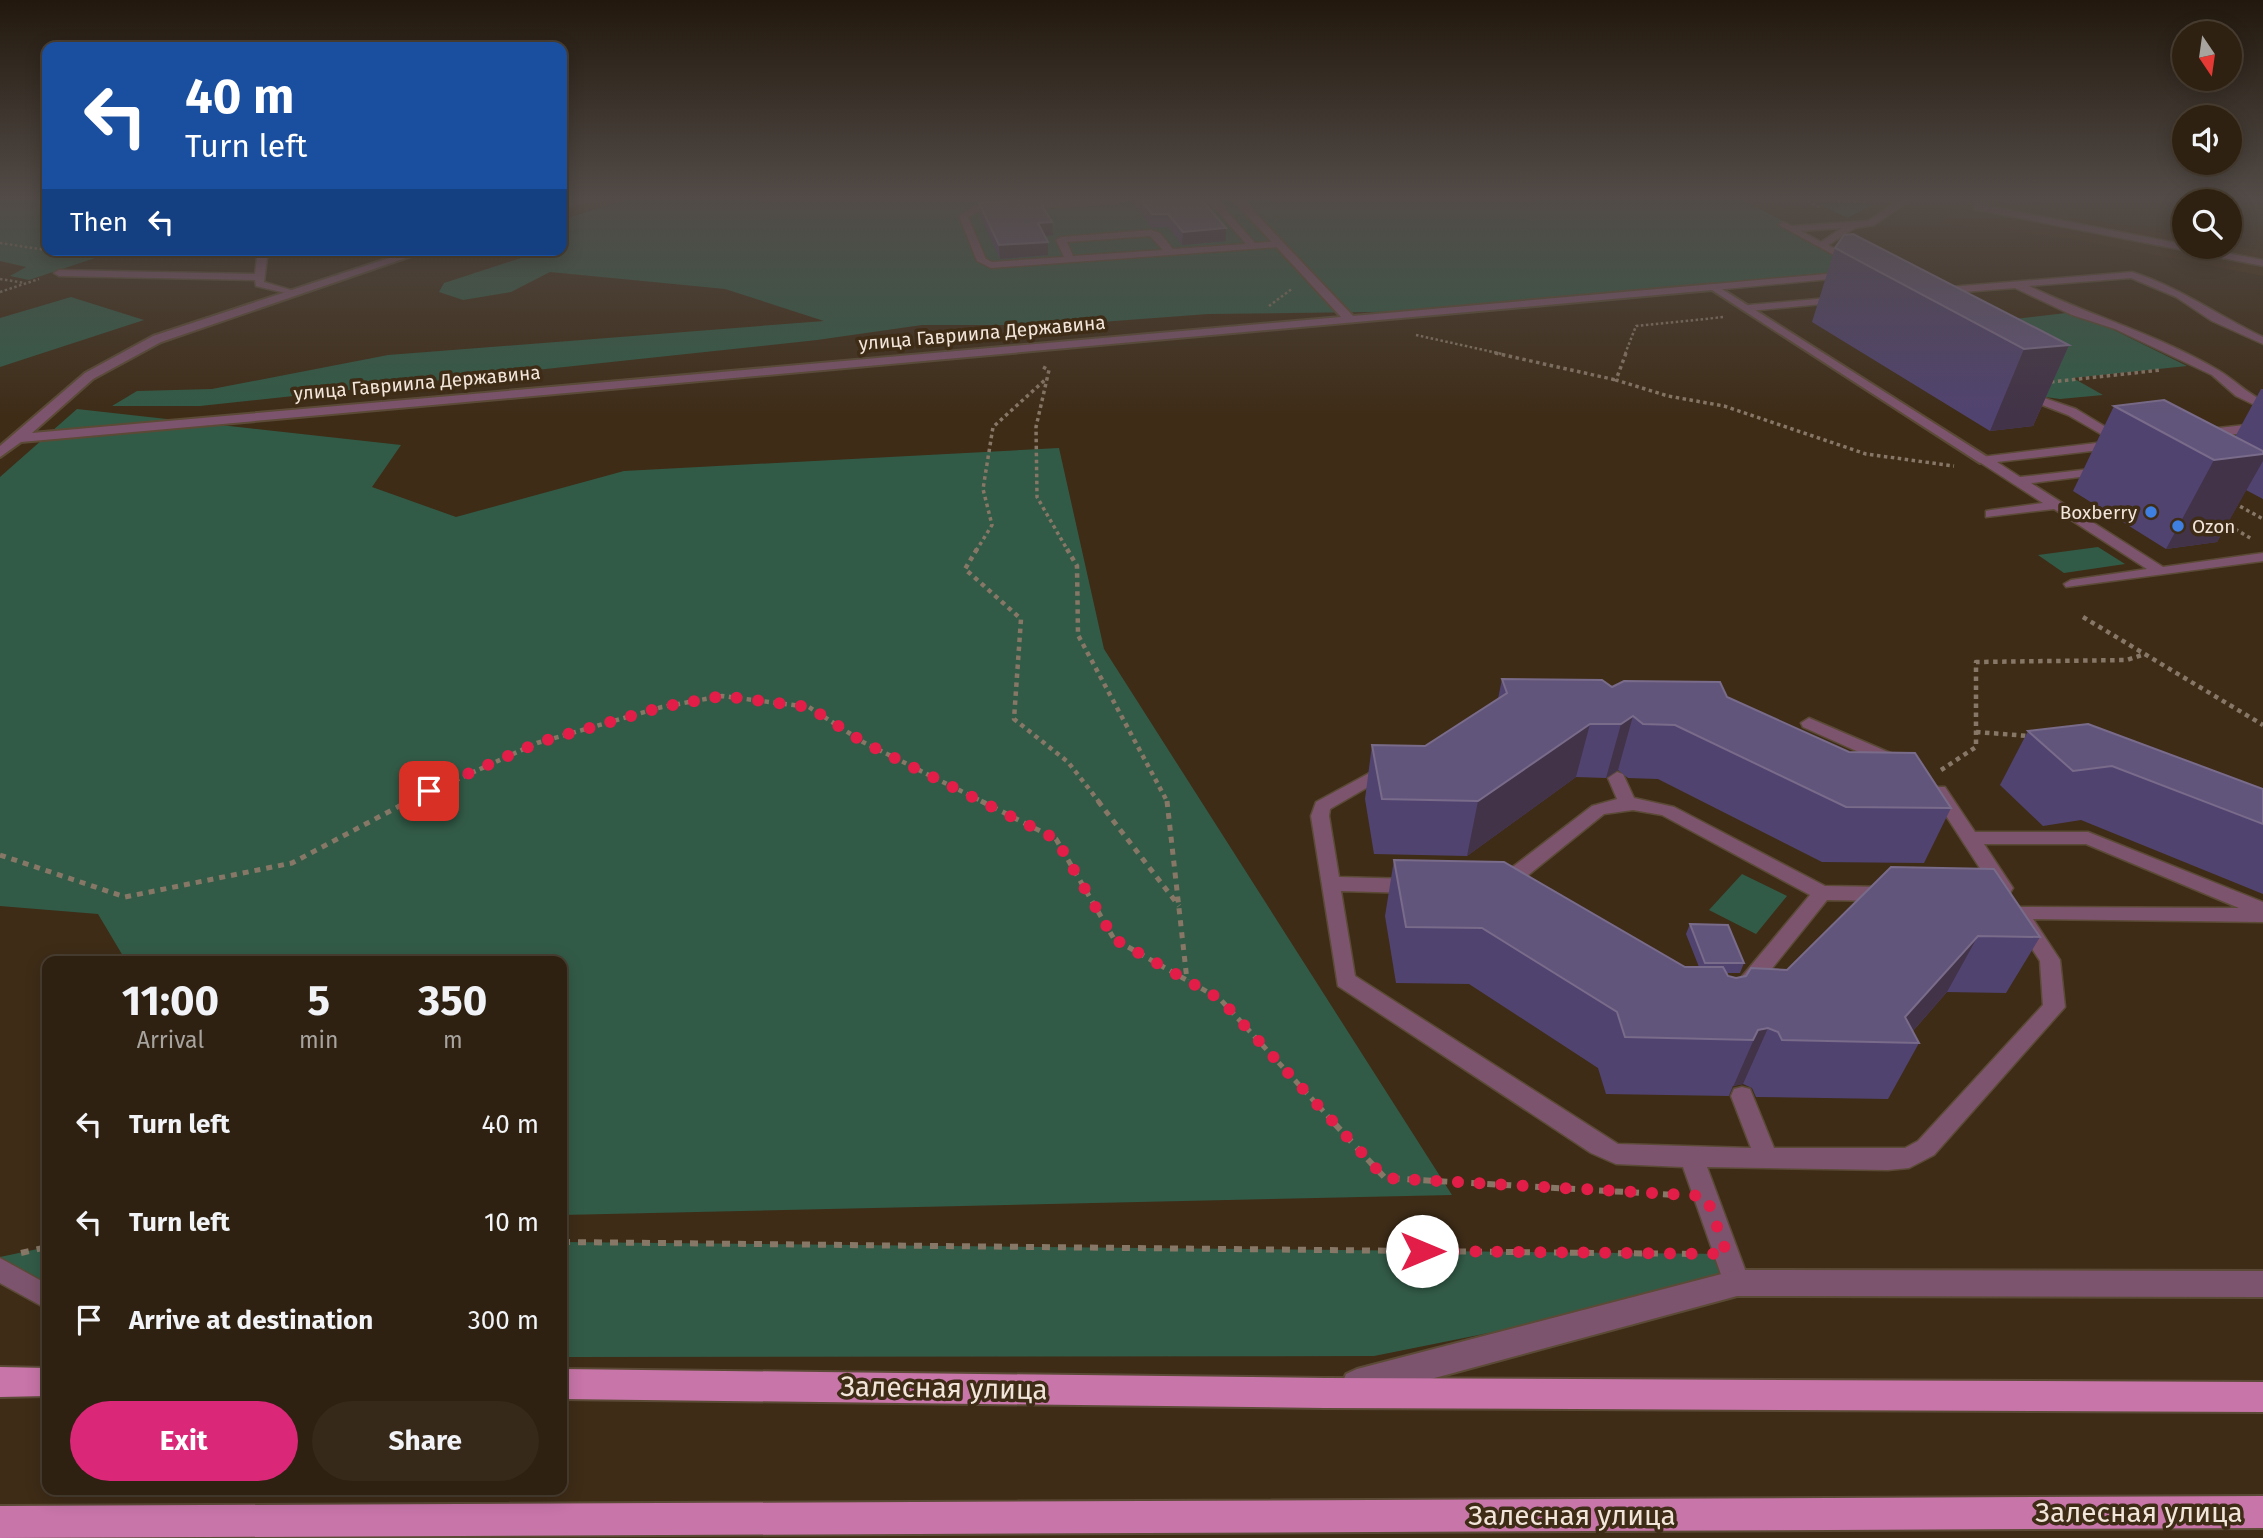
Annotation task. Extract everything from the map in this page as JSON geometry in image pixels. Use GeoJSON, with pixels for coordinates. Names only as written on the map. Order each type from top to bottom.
{"type":"FeatureCollection","features":[{"type":"Feature","properties":{"kind":"main road"},"geometry":{"type":"LineString","coordinates":[[0,1382],[42,1381]]}},
{"type":"Feature","properties":{"kind":"main road","name":"Залесная улица"},"geometry":{"type":"LineString","coordinates":[[567,1384],[1325,1393],[2263,1397]]}},
{"type":"Feature","properties":{"kind":"main road","name":"Залесная улица"},"geometry":{"type":"LineString","coordinates":[[0,1522],[2263,1512]]}},
{"type":"Feature","properties":{"kind":"street"},"geometry":{"type":"LineString","coordinates":[[0,453],[89,376],[121,357],[157,339],[356,272]]}},
{"type":"Feature","properties":{"kind":"street"},"geometry":{"type":"LineString","coordinates":[[1305,272],[1350,319]]}},
{"type":"Feature","properties":{"kind":"street"},"geometry":{"type":"LineString","coordinates":[[1714,287],[1985,460]]}},
{"type":"Feature","properties":{"kind":"street","name":"улица Гавриила Державина"},"geometry":{"type":"LineString","coordinates":[[16,438],[1714,287]]}},
{"type":"Feature","properties":{"kind":"street","name":"Залесная улица"},"geometry":{"type":"LineString","coordinates":[[1325,1393],[1737,1283],[2263,1284]]}},
{"type":"Feature","properties":{"kind":"lane"},"geometry":{"type":"LineString","coordinates":[[261,272],[259,284],[290,293]]}},
{"type":"Feature","properties":{"kind":"lane"},"geometry":{"type":"LineString","coordinates":[[1714,287],[1856,272]]}},
{"type":"Feature","properties":{"kind":"lane"},"geometry":{"type":"LineString","coordinates":[[60,273],[260,277]]}},
{"type":"Feature","properties":{"kind":"lane"},"geometry":{"type":"LineString","coordinates":[[1921,292],[2132,275],[2180,295],[2216,319],[2263,341]]}},
{"type":"Feature","properties":{"kind":"lane"},"geometry":{"type":"LineString","coordinates":[[2015,284],[2076,313],[2119,327],[2200,366],[2224,378],[2240,394],[2263,405]]}},
{"type":"Feature","properties":{"kind":"lane"},"geometry":{"type":"LineString","coordinates":[[1752,311],[1854,299]]}},
{"type":"Feature","properties":{"kind":"lane"},"geometry":{"type":"LineString","coordinates":[[1985,460],[2133,442],[2072,412],[2032,398],[2009,386]]}},
{"type":"Feature","properties":{"kind":"lane"},"geometry":{"type":"LineString","coordinates":[[2181,436],[2263,427]]}},
{"type":"Feature","properties":{"kind":"lane"},"geometry":{"type":"LineString","coordinates":[[1985,460],[2160,571]]}},
{"type":"Feature","properties":{"kind":"lane"},"geometry":{"type":"LineString","coordinates":[[2018,481],[2115,469]]}},
{"type":"Feature","properties":{"kind":"lane"},"geometry":{"type":"LineString","coordinates":[[1991,514],[2057,506]]}},
{"type":"Feature","properties":{"kind":"lane"},"geometry":{"type":"LineString","coordinates":[[2071,584],[2263,557]]}},
{"type":"Feature","properties":{"kind":"lane"},"geometry":{"type":"LineString","coordinates":[[1402,760],[1322,806],[1342,970],[1345,980],[1353,988],[1616,1154],[1767,1159],[1909,1158],[1926,1149],[2054,1006],[2050,960],[1970,838],[1920,774],[1809,723]]}},
{"type":"Feature","properties":{"kind":"lane"},"geometry":{"type":"LineString","coordinates":[[1617,778],[1628,806]]}},
{"type":"Feature","properties":{"kind":"lane"},"geometry":{"type":"LineString","coordinates":[[1521,903],[1491,889],[1598,810],[1628,806],[1668,811],[1822,893],[1902,895]]}},
{"type":"Feature","properties":{"kind":"lane"},"geometry":{"type":"LineString","coordinates":[[1970,838],[2088,838],[2263,913]]}},
{"type":"Feature","properties":{"kind":"lane"},"geometry":{"type":"LineString","coordinates":[[1331,884],[1428,887]]}},
{"type":"Feature","properties":{"kind":"lane"},"geometry":{"type":"LineString","coordinates":[[1724,997],[1744,989],[1822,893]]}},
{"type":"Feature","properties":{"kind":"lane"},"geometry":{"type":"LineString","coordinates":[[1982,896],[2013,904],[2263,913]]}},
{"type":"Feature","properties":{"kind":"lane"},"geometry":{"type":"LineString","coordinates":[[1742,1096],[1767,1159]]}},
{"type":"Feature","properties":{"kind":"lane"},"geometry":{"type":"LineString","coordinates":[[1691,1157],[1737,1283]]}},
{"type":"Feature","properties":{"kind":"lane"},"geometry":{"type":"LineString","coordinates":[[0,1270],[42,1294]]}},
{"type":"Feature","properties":{"kind":"path"},"geometry":{"type":"LineString","coordinates":[[0,279],[26,284]]}},
{"type":"Feature","properties":{"kind":"path"},"geometry":{"type":"LineString","coordinates":[[1616,380],[1636,326],[1752,311]]}},
{"type":"Feature","properties":{"kind":"path"},"geometry":{"type":"LineString","coordinates":[[1416,335],[1616,380],[1668,396],[1724,406],[1866,454],[1956,467]]}},
{"type":"Feature","properties":{"kind":"path"},"geometry":{"type":"LineString","coordinates":[[1024,348],[1029,358],[1049,370],[1036,427],[1037,496],[1077,566],[1078,635],[1168,804],[1187,981]]}},
{"type":"Feature","properties":{"kind":"path"},"geometry":{"type":"LineString","coordinates":[[2009,386],[2200,366]]}},
{"type":"Feature","properties":{"kind":"path"},"geometry":{"type":"LineString","coordinates":[[1047,378],[993,426],[983,489],[992,525],[965,569],[1021,619],[1014,719],[1068,762],[1179,907]]}},
{"type":"Feature","properties":{"kind":"path"},"geometry":{"type":"LineString","coordinates":[[2222,504],[2234,503],[2263,519]]}},
{"type":"Feature","properties":{"kind":"path"},"geometry":{"type":"LineString","coordinates":[[2220,520],[2263,545]]}},
{"type":"Feature","properties":{"kind":"path"},"geometry":{"type":"LineString","coordinates":[[2083,617],[2263,725]]}},
{"type":"Feature","properties":{"kind":"path"},"geometry":{"type":"LineString","coordinates":[[1920,774],[1976,747],[1976,662],[2127,660],[2145,654]]}},
{"type":"Feature","properties":{"kind":"path"},"geometry":{"type":"LineString","coordinates":[[0,855],[125,897],[292,863],[429,791],[537,743],[662,707],[722,696],[809,707],[863,742],[1056,839],[1114,939],[1220,999],[1385,1178],[1706,1196]]}},
{"type":"Feature","properties":{"kind":"path"},"geometry":{"type":"LineString","coordinates":[[1976,732],[2040,736]]}},
{"type":"Feature","properties":{"kind":"path"},"geometry":{"type":"LineString","coordinates":[[567,1242],[1727,1254]]}},
{"type":"Feature","properties":{"kind":"shaded area"},"geometry":{"type":"Polygon","coordinates":[[[2241,272],[2263,272],[2263,276],[2241,272]]]}},
{"type":"Feature","properties":{"kind":"green space"},"geometry":{"type":"Polygon","coordinates":[[[18,272],[54,272],[29,280],[10,276],[18,272]]]}},
{"type":"Feature","properties":{"kind":"green space"},"geometry":{"type":"Polygon","coordinates":[[[479,272],[1842,272],[1448,311],[1208,314],[1061,325],[922,325],[817,340],[200,406],[112,406],[137,391],[212,389],[388,355],[824,321],[725,289],[550,272],[511,292],[463,300],[439,292],[444,283],[479,272]]]}},
{"type":"Feature","properties":{"kind":"green space"},"geometry":{"type":"Polygon","coordinates":[[[71,297],[144,320],[0,367],[0,318],[71,297]]]}},
{"type":"Feature","properties":{"kind":"green space"},"geometry":{"type":"Polygon","coordinates":[[[2066,313],[2106,326],[2187,366],[2073,378],[2103,395],[2060,399],[2045,397],[1971,324],[2066,313]]]}},
{"type":"Feature","properties":{"kind":"green space"},"geometry":{"type":"Polygon","coordinates":[[[77,409],[401,445],[372,487],[456,517],[624,471],[1059,448],[1104,649],[1452,1195],[567,1215],[567,956],[123,956],[98,914],[0,906],[0,477],[77,409]]]}},
{"type":"Feature","properties":{"kind":"green space"},"geometry":{"type":"Polygon","coordinates":[[[2098,547],[2125,564],[2064,573],[2038,555],[2098,547]]]}},
{"type":"Feature","properties":{"kind":"green space"},"geometry":{"type":"Polygon","coordinates":[[[1742,874],[1787,896],[1756,934],[1709,910],[1742,874]]]}},
{"type":"Feature","properties":{"kind":"green space"},"geometry":{"type":"Polygon","coordinates":[[[567,1242],[1726,1254],[1737,1283],[1374,1356],[567,1357],[567,1242]]]}},
{"type":"Feature","properties":{"kind":"green space"},"geometry":{"type":"Polygon","coordinates":[[[42,1248],[42,1284],[0,1267],[0,1257],[42,1248]]]}},
{"type":"Feature","properties":{"kind":"building"},"geometry":{"type":"Polygon","coordinates":[[[1879,272],[1927,272],[2069,345],[2024,349],[1879,272]]]}},
{"type":"Feature","properties":{"kind":"building"},"geometry":{"type":"Polygon","coordinates":[[[2164,400],[2263,451],[2263,454],[2214,460],[2114,406],[2164,400]]]}},
{"type":"Feature","properties":{"kind":"building"},"geometry":{"type":"Polygon","coordinates":[[[1502,679],[1602,680],[1612,687],[1624,681],[1720,682],[1727,697],[1849,752],[1915,753],[1951,808],[1846,807],[1675,725],[1643,724],[1633,716],[1621,724],[1590,724],[1478,801],[1382,799],[1372,745],[1425,746],[1507,693],[1502,679]]]}},
{"type":"Feature","properties":{"kind":"building"},"geometry":{"type":"Polygon","coordinates":[[[2088,724],[2263,789],[2263,824],[2112,766],[2073,771],[2028,731],[2088,724]]]}},
{"type":"Feature","properties":{"kind":"building"},"geometry":{"type":"Polygon","coordinates":[[[1394,860],[1504,862],[1685,967],[1723,967],[1728,976],[1736,978],[1746,976],[1751,968],[1787,970],[1891,867],[1994,869],[2040,937],[1978,936],[1905,1017],[1919,1043],[1782,1040],[1778,1032],[1768,1028],[1758,1030],[1753,1040],[1625,1037],[1617,1012],[1482,928],[1406,927],[1394,860]]]}},
{"type":"Feature","properties":{"kind":"building"},"geometry":{"type":"Polygon","coordinates":[[[1690,924],[1728,925],[1744,963],[1705,963],[1690,924]]]}},
{"type":"Feature","properties":{"kind":"place","name":"Boxberry"},"geometry":{"type":"Point","coordinates":[2151,512]}},
{"type":"Feature","properties":{"kind":"place","name":"Ozon"},"geometry":{"type":"Point","coordinates":[2178,526]}},
{"type":"Feature","properties":{"kind":"route"},"geometry":{"type":"LineString","coordinates":[[429,791],[537,743],[662,707],[722,696],[809,707],[863,742],[1056,839],[1114,939],[1220,999],[1385,1178],[1706,1196],[1727,1254],[1422,1251]]}}]}
